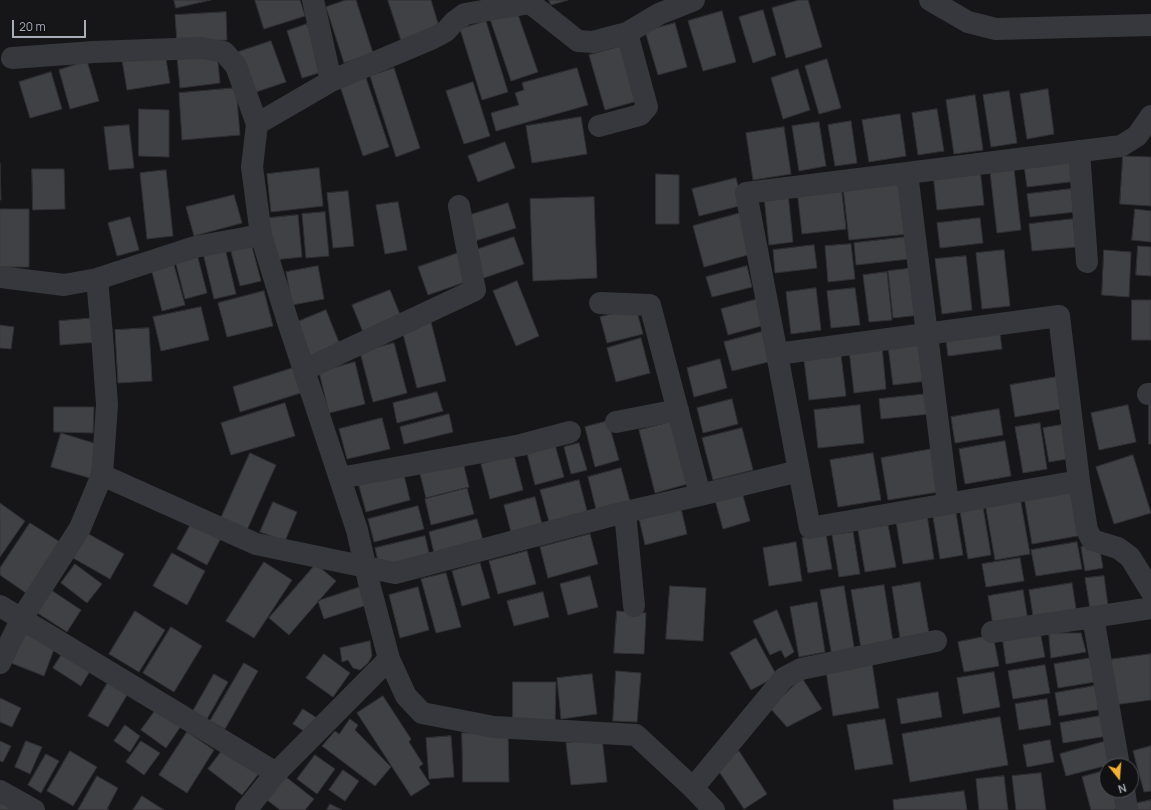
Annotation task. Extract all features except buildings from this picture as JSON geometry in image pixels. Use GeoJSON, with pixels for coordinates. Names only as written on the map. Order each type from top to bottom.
{"type":"FeatureCollection","features":[{"type":"Feature","properties":{"kind":"street"},"geometry":{"type":"LineString","coordinates":[[313,0],[331,82]]}},
{"type":"Feature","properties":{"kind":"street"},"geometry":{"type":"LineString","coordinates":[[257,124],[331,82],[433,38],[446,31],[464,14],[530,1],[578,41],[593,42],[627,33],[659,14],[694,0]]}},
{"type":"Feature","properties":{"kind":"street"},"geometry":{"type":"LineString","coordinates":[[930,0],[968,22],[996,29],[1151,25]]}},
{"type":"Feature","properties":{"kind":"street"},"geometry":{"type":"LineString","coordinates":[[599,126],[640,115],[647,107],[627,33]]}},
{"type":"Feature","properties":{"kind":"street"},"geometry":{"type":"LineString","coordinates":[[12,58],[94,52],[202,48],[224,52],[236,66],[257,124],[252,167],[261,235],[357,530],[390,659],[406,696],[422,713],[494,727],[636,735],[693,788],[714,810]]}},
{"type":"Feature","properties":{"kind":"street"},"geometry":{"type":"LineString","coordinates":[[1080,481],[810,528],[746,193],[1121,146],[1148,128]]}},
{"type":"Feature","properties":{"kind":"street"},"geometry":{"type":"LineString","coordinates":[[1079,151],[1087,262]]}},
{"type":"Feature","properties":{"kind":"street"},"geometry":{"type":"LineString","coordinates":[[907,173],[948,504]]}},
{"type":"Feature","properties":{"kind":"street"},"geometry":{"type":"LineString","coordinates":[[304,370],[475,290],[459,206]]}},
{"type":"Feature","properties":{"kind":"street"},"geometry":{"type":"LineString","coordinates":[[0,277],[64,284],[97,279],[195,247],[261,235]]}},
{"type":"Feature","properties":{"kind":"street"},"geometry":{"type":"LineString","coordinates":[[0,663],[22,618],[80,528],[102,475],[107,405],[97,279]]}},
{"type":"Feature","properties":{"kind":"street"},"geometry":{"type":"LineString","coordinates":[[600,303],[650,305],[700,495]]}},
{"type":"Feature","properties":{"kind":"street"},"geometry":{"type":"LineString","coordinates":[[777,354],[1059,316],[1087,530],[1092,540],[1118,548],[1130,557],[1151,591]]}},
{"type":"Feature","properties":{"kind":"street"},"geometry":{"type":"LineString","coordinates":[[616,422],[678,410]]}},
{"type":"Feature","properties":{"kind":"street"},"geometry":{"type":"LineString","coordinates":[[340,478],[522,445],[570,432]]}},
{"type":"Feature","properties":{"kind":"street"},"geometry":{"type":"LineString","coordinates":[[102,475],[256,544],[395,573],[625,512],[799,471]]}},
{"type":"Feature","properties":{"kind":"street"},"geometry":{"type":"LineString","coordinates":[[625,512],[634,606]]}},
{"type":"Feature","properties":{"kind":"street"},"geometry":{"type":"LineString","coordinates":[[0,606],[276,773]]}},
{"type":"Feature","properties":{"kind":"street"},"geometry":{"type":"LineString","coordinates":[[992,632],[1151,608]]}},
{"type":"Feature","properties":{"kind":"street"},"geometry":{"type":"LineString","coordinates":[[1093,617],[1118,758]]}},
{"type":"Feature","properties":{"kind":"street"},"geometry":{"type":"LineString","coordinates":[[693,788],[784,678],[801,669],[936,640]]}},
{"type":"Feature","properties":{"kind":"street"},"geometry":{"type":"LineString","coordinates":[[246,810],[276,773],[390,659]]}},
{"type":"Feature","properties":{"kind":"street"},"geometry":{"type":"LineString","coordinates":[[0,791],[34,810]]}},
{"type":"Feature","properties":{"kind":"street"},"geometry":{"type":"LineString","coordinates":[[1125,798],[1127,810]]}}]}
